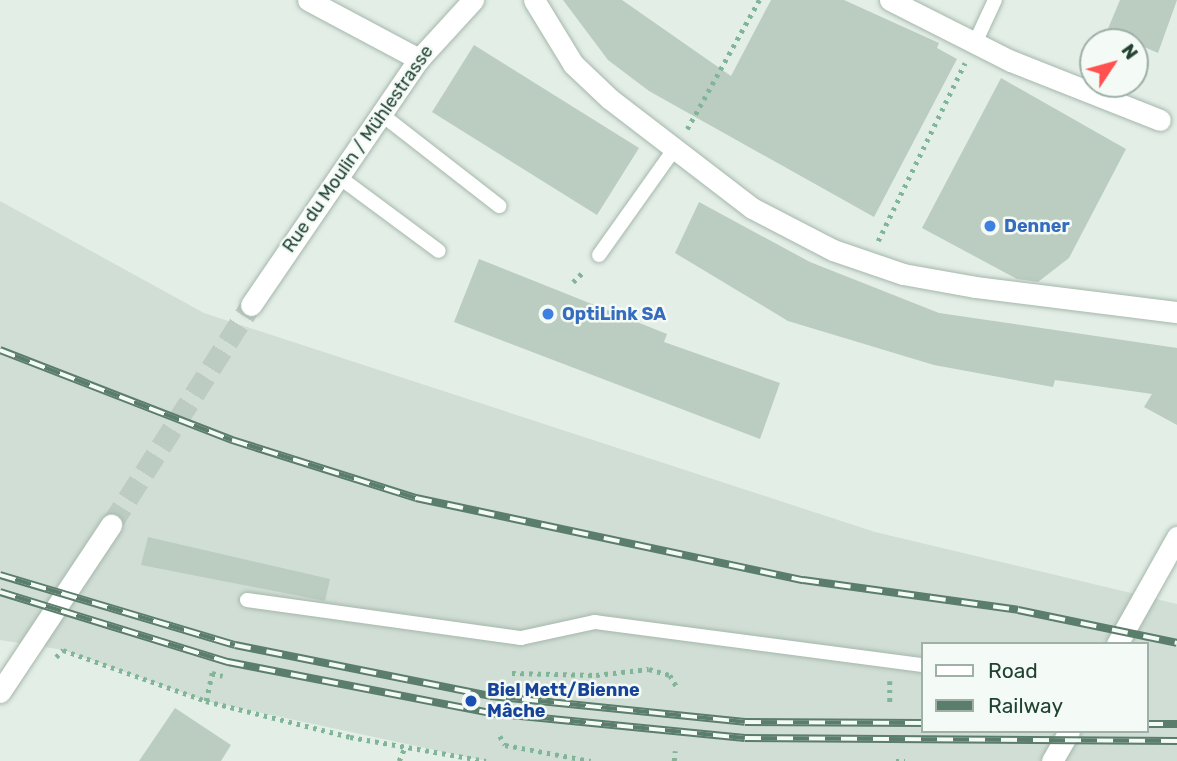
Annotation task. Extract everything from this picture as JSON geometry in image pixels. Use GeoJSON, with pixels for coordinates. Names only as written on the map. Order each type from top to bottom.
{"type":"FeatureCollection","features":[{"type":"Feature","properties":{"kind":"street"},"geometry":{"type":"LineString","coordinates":[[308,0],[419,59]]}},
{"type":"Feature","properties":{"kind":"street","name":"Rue du Moulin / Mühlestrasse"},"geometry":{"type":"LineString","coordinates":[[251,305],[419,59],[473,0]]}},
{"type":"Feature","properties":{"kind":"street"},"geometry":{"type":"LineString","coordinates":[[534,0],[573,64],[673,151],[752,208],[833,250],[869,260],[903,274],[1038,299],[1177,312]]}},
{"type":"Feature","properties":{"kind":"street"},"geometry":{"type":"LineString","coordinates":[[890,0],[975,43],[1160,120]]}},
{"type":"Feature","properties":{"kind":"street"},"geometry":{"type":"LineString","coordinates":[[0,692],[111,525]]}},
{"type":"Feature","properties":{"kind":"street"},"geometry":{"type":"LineString","coordinates":[[1118,642],[1177,537]]}},
{"type":"Feature","properties":{"kind":"street"},"geometry":{"type":"LineString","coordinates":[[1052,761],[1068,733]]}},
{"type":"Feature","properties":{"kind":"lane"},"geometry":{"type":"LineString","coordinates":[[975,43],[995,0]]}},
{"type":"Feature","properties":{"kind":"lane"},"geometry":{"type":"LineString","coordinates":[[380,114],[499,206]]}},
{"type":"Feature","properties":{"kind":"lane"},"geometry":{"type":"LineString","coordinates":[[599,255],[673,151]]}},
{"type":"Feature","properties":{"kind":"lane"},"geometry":{"type":"LineString","coordinates":[[339,177],[439,251]]}},
{"type":"Feature","properties":{"kind":"lane"},"geometry":{"type":"LineString","coordinates":[[247,600],[522,638],[595,622],[922,665]]}},
{"type":"Feature","properties":{"kind":"path"},"geometry":{"type":"LineString","coordinates":[[673,151],[759,0]]}},
{"type":"Feature","properties":{"kind":"path"},"geometry":{"type":"LineString","coordinates":[[869,260],[975,43]]}},
{"type":"Feature","properties":{"kind":"path"},"geometry":{"type":"LineString","coordinates":[[63,650],[206,701],[405,747],[486,761]]}},
{"type":"Feature","properties":{"kind":"path"},"geometry":{"type":"LineString","coordinates":[[512,673],[596,675],[649,668],[670,675],[677,687]]}},
{"type":"Feature","properties":{"kind":"path"},"geometry":{"type":"LineString","coordinates":[[206,701],[212,673],[223,676]]}},
{"type":"Feature","properties":{"kind":"path"},"geometry":{"type":"LineString","coordinates":[[500,736],[505,745],[591,761]]}},
{"type":"Feature","properties":{"kind":"path"},"geometry":{"type":"LineString","coordinates":[[399,761],[405,747]]}},
{"type":"Feature","properties":{"kind":"path"},"geometry":{"type":"LineString","coordinates":[[674,751],[674,761]]}},
{"type":"Feature","properties":{"kind":"path"},"geometry":{"type":"LineString","coordinates":[[896,761],[905,761]]}},
{"type":"Feature","properties":{"kind":"shaded area"},"geometry":{"type":"Polygon","coordinates":[[[0,201],[204,313],[875,532],[1177,604],[1177,761],[486,761],[206,701],[63,650],[0,640],[0,201]]]}},
{"type":"Feature","properties":{"kind":"building"},"geometry":{"type":"Polygon","coordinates":[[[563,0],[622,0],[731,76],[771,0],[844,0],[939,43],[937,48],[957,59],[874,217],[649,91],[608,60],[563,0]]]}},
{"type":"Feature","properties":{"kind":"building"},"geometry":{"type":"Polygon","coordinates":[[[1120,0],[1177,0],[1158,53],[1149,49],[1149,28],[1108,28],[1120,0]]]}},
{"type":"Feature","properties":{"kind":"building"},"geometry":{"type":"Polygon","coordinates":[[[474,45],[639,148],[597,215],[432,112],[474,45]]]}},
{"type":"Feature","properties":{"kind":"building"},"geometry":{"type":"Polygon","coordinates":[[[1001,78],[1126,149],[1069,258],[1038,282],[1017,279],[922,228],[1001,78]]]}},
{"type":"Feature","properties":{"kind":"building"},"geometry":{"type":"Polygon","coordinates":[[[699,202],[810,262],[939,313],[1177,348],[1177,425],[1144,407],[1152,394],[1055,380],[1053,387],[934,365],[788,321],[675,253],[699,202]]]}},
{"type":"Feature","properties":{"kind":"building"},"geometry":{"type":"Polygon","coordinates":[[[479,259],[667,334],[664,342],[780,383],[760,439],[454,322],[479,259]]]}},
{"type":"Feature","properties":{"kind":"building"},"geometry":{"type":"Polygon","coordinates":[[[148,537],[330,579],[325,601],[141,565],[148,537]]]}},
{"type":"Feature","properties":{"kind":"building"},"geometry":{"type":"Polygon","coordinates":[[[175,708],[231,745],[221,761],[139,761],[175,708]]]}},
{"type":"Feature","properties":{"kind":"tunnel"},"geometry":{"type":"LineString","coordinates":[[111,525],[251,305]]}},
{"type":"Feature","properties":{"kind":"railway"},"geometry":{"type":"LineString","coordinates":[[0,350],[232,440],[416,498],[803,580],[1018,610],[1177,643]]}},
{"type":"Feature","properties":{"kind":"railway"},"geometry":{"type":"LineString","coordinates":[[0,575],[235,645],[490,696],[745,722],[922,723]]}},
{"type":"Feature","properties":{"kind":"railway"},"geometry":{"type":"LineString","coordinates":[[0,592],[228,662],[490,713],[745,738],[1177,741]]}},
{"type":"Feature","properties":{"kind":"railway"},"geometry":{"type":"LineString","coordinates":[[1149,724],[1177,724]]}},
{"type":"Feature","properties":{"kind":"place","name":"Denner"},"geometry":{"type":"Point","coordinates":[990,226]}},
{"type":"Feature","properties":{"kind":"place","name":"OptiLink SA"},"geometry":{"type":"Point","coordinates":[548,314]}},
{"type":"Feature","properties":{"kind":"place","name":"Biel Mett/Bienne Mâche"},"geometry":{"type":"Point","coordinates":[471,701]}}]}
